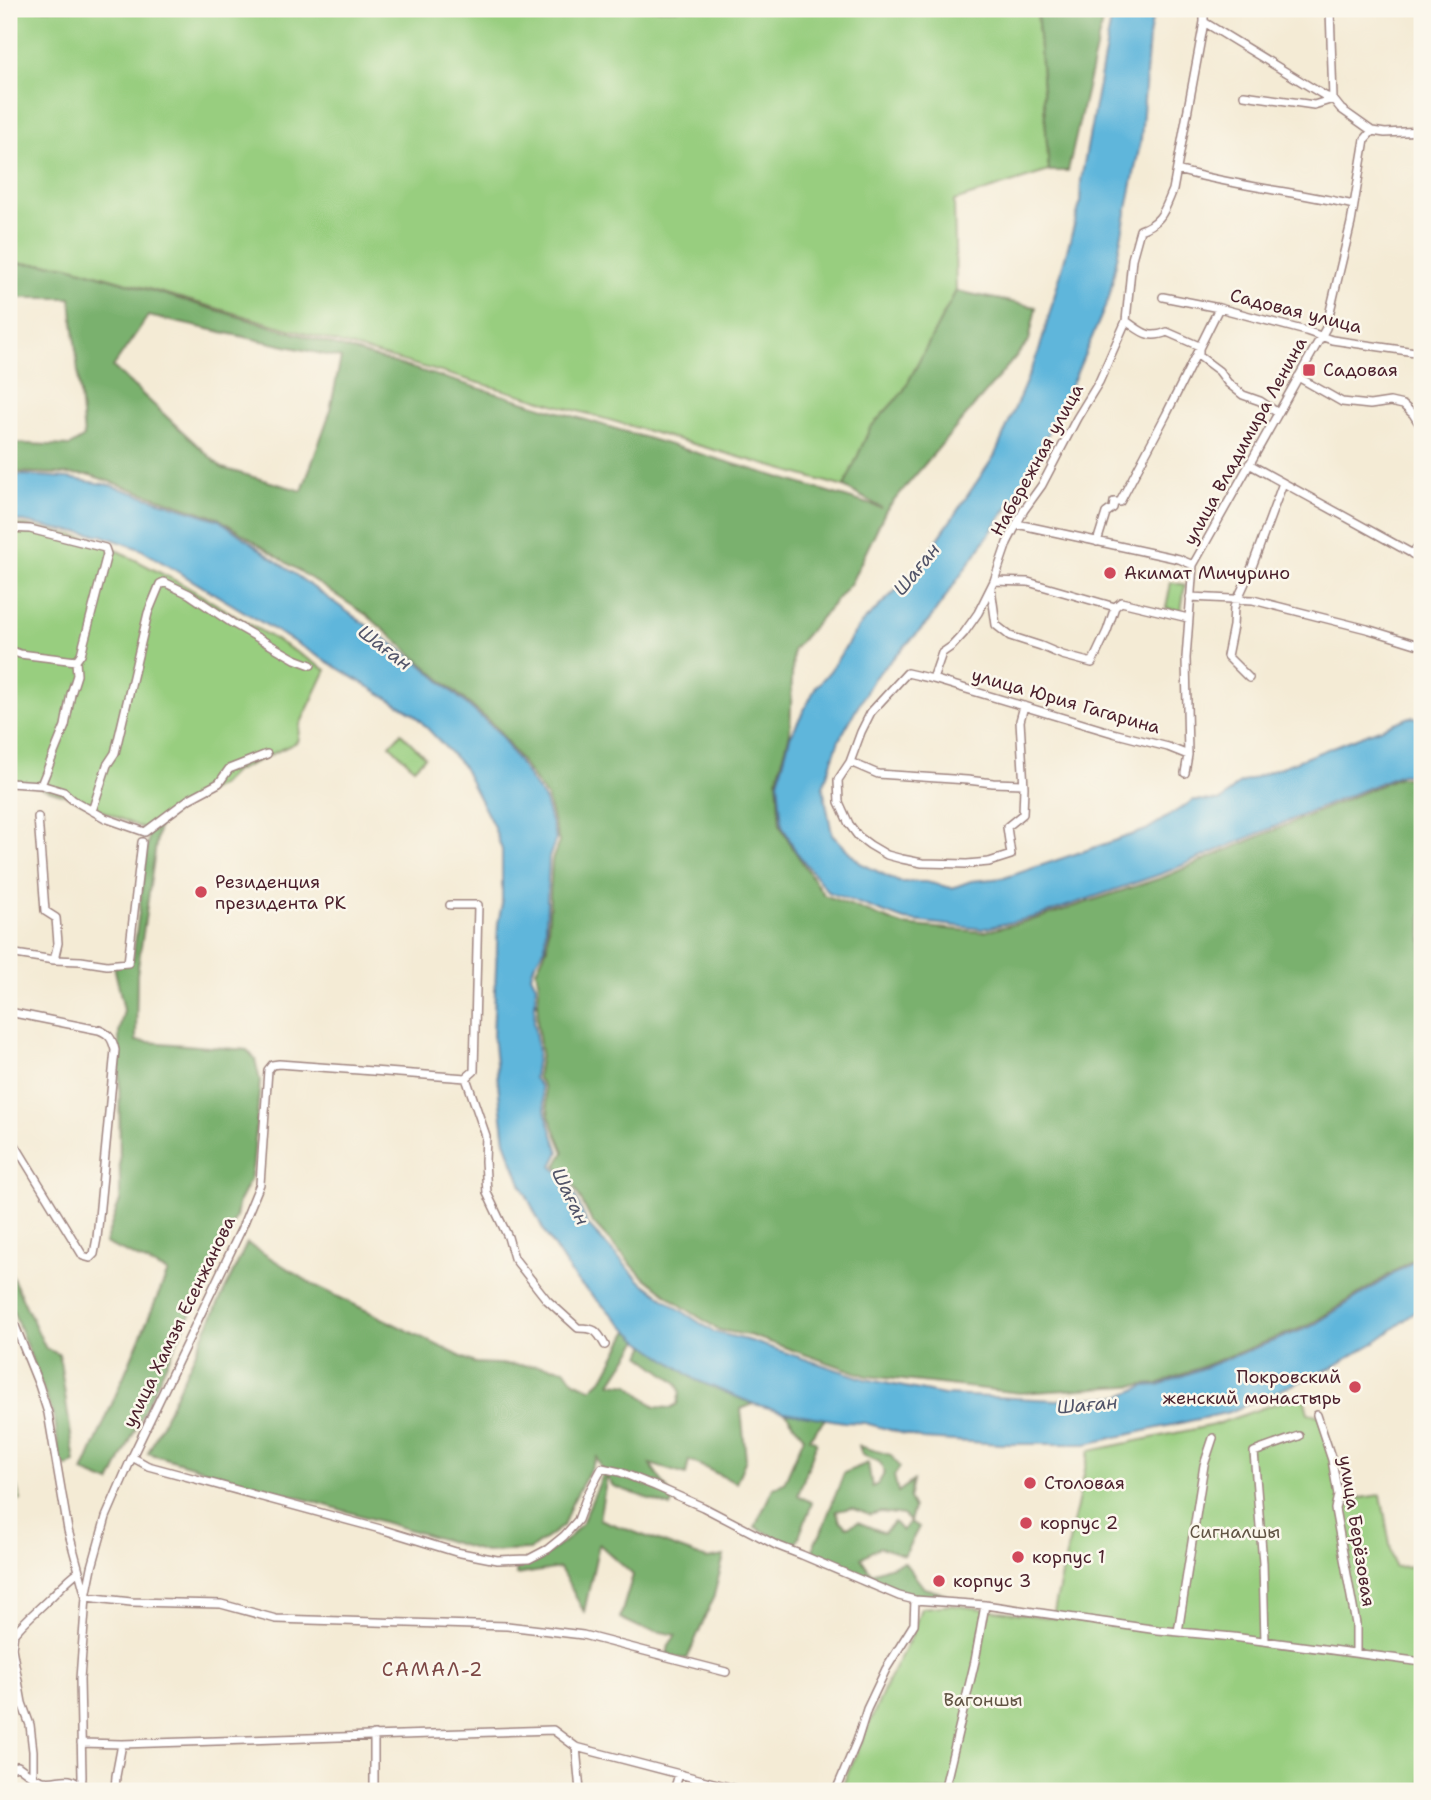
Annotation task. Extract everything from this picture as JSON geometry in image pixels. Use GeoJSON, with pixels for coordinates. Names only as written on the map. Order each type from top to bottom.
{"type":"FeatureCollection","features":[{"type":"Feature","properties":{"kind":"street","name":"Набережная улица"},"geometry":{"type":"LineString","coordinates":[[933,679],[942,653],[964,633],[978,613],[993,584],[1007,543],[1099,382],[1126,321],[1132,259],[1140,230],[1154,225],[1173,190],[1205,9]]}},
{"type":"Feature","properties":{"kind":"street"},"geometry":{"type":"LineString","coordinates":[[1330,9],[1333,99]]}},
{"type":"Feature","properties":{"kind":"street"},"geometry":{"type":"LineString","coordinates":[[1204,22],[1333,99],[1341,109],[1372,131],[1422,131]]}},
{"type":"Feature","properties":{"kind":"street"},"geometry":{"type":"LineString","coordinates":[[1244,94],[1314,105],[1333,99]]}},
{"type":"Feature","properties":{"kind":"street","name":"улица Владимира Ленина"},"geometry":{"type":"LineString","coordinates":[[1185,773],[1188,755],[1186,658],[1193,565],[1326,328],[1354,205],[1365,139],[1372,131]]}},
{"type":"Feature","properties":{"kind":"street"},"geometry":{"type":"LineString","coordinates":[[1177,170],[1354,205]]}},
{"type":"Feature","properties":{"kind":"street","name":"Садовая улица"},"geometry":{"type":"LineString","coordinates":[[1163,297],[1219,308],[1332,340],[1422,353]]}},
{"type":"Feature","properties":{"kind":"street"},"geometry":{"type":"LineString","coordinates":[[1097,542],[1107,513],[1113,508],[1114,502],[1120,502],[1219,308]]}},
{"type":"Feature","properties":{"kind":"street"},"geometry":{"type":"LineString","coordinates":[[1126,321],[1150,336],[1167,332],[1199,346]]}},
{"type":"Feature","properties":{"kind":"street"},"geometry":{"type":"LineString","coordinates":[[1199,346],[1199,356],[1219,371],[1228,383],[1243,395],[1260,401],[1278,413]]}},
{"type":"Feature","properties":{"kind":"street"},"geometry":{"type":"LineString","coordinates":[[1298,377],[1342,402],[1370,405],[1390,402],[1403,405],[1422,428]]}},
{"type":"Feature","properties":{"kind":"street"},"geometry":{"type":"LineString","coordinates":[[1249,464],[1422,559]]}},
{"type":"Feature","properties":{"kind":"street"},"geometry":{"type":"LineString","coordinates":[[1249,678],[1227,656],[1234,607],[1283,483]]}},
{"type":"Feature","properties":{"kind":"street"},"geometry":{"type":"LineString","coordinates":[[1017,524],[1179,559],[1193,565]]}},
{"type":"Feature","properties":{"kind":"street"},"geometry":{"type":"LineString","coordinates":[[9,528],[30,529],[104,548],[107,554],[81,654],[76,661],[77,676],[65,726],[41,785]]}},
{"type":"Feature","properties":{"kind":"street"},"geometry":{"type":"LineString","coordinates":[[1412,554],[1422,541]]}},
{"type":"Feature","properties":{"kind":"street"},"geometry":{"type":"LineString","coordinates":[[92,811],[107,765],[114,753],[148,613],[160,584],[164,582],[188,594],[232,623],[295,659],[311,665]]}},
{"type":"Feature","properties":{"kind":"street"},"geometry":{"type":"LineString","coordinates":[[1115,607],[1028,582],[993,584],[996,625],[1010,636],[1092,663],[1115,607],[1121,602],[1188,618]]}},
{"type":"Feature","properties":{"kind":"street"},"geometry":{"type":"LineString","coordinates":[[1189,597],[1253,600],[1422,646]]}},
{"type":"Feature","properties":{"kind":"street"},"geometry":{"type":"LineString","coordinates":[[9,650],[20,654],[76,661]]}},
{"type":"Feature","properties":{"kind":"street"},"geometry":{"type":"LineString","coordinates":[[933,679],[907,673],[871,712],[860,732],[850,762],[838,780],[839,802],[849,824],[858,836],[887,855],[922,863],[967,864],[989,862],[1011,855],[1007,827],[1023,814],[1020,720],[1024,706]]}},
{"type":"Feature","properties":{"kind":"street","name":"улица Юрия Гагарина"},"geometry":{"type":"LineString","coordinates":[[933,679],[1188,755]]}},
{"type":"Feature","properties":{"kind":"street"},"geometry":{"type":"LineString","coordinates":[[9,783],[41,785],[64,792],[105,818],[145,832],[189,799],[219,783],[229,769],[267,754]]}},
{"type":"Feature","properties":{"kind":"street"},"geometry":{"type":"LineString","coordinates":[[850,762],[878,774],[1023,784]]}},
{"type":"Feature","properties":{"kind":"street"},"geometry":{"type":"LineString","coordinates":[[38,817],[45,911],[56,918],[58,943],[54,960]]}},
{"type":"Feature","properties":{"kind":"street"},"geometry":{"type":"LineString","coordinates":[[9,953],[107,965],[128,962],[142,842]]}},
{"type":"Feature","properties":{"kind":"street"},"geometry":{"type":"LineString","coordinates":[[450,905],[478,905],[474,1071],[466,1078],[486,1136],[487,1193],[508,1237],[514,1258],[547,1300],[578,1328],[597,1331],[605,1345]]}},
{"type":"Feature","properties":{"kind":"street"},"geometry":{"type":"LineString","coordinates":[[9,1012],[99,1030],[113,1039],[115,1050],[105,1162],[97,1238],[94,1254],[90,1258],[83,1256],[9,1135]]}},
{"type":"Feature","properties":{"kind":"street","name":"улица Хамзы Есенжанова"},"geometry":{"type":"LineString","coordinates":[[81,1789],[80,1679],[86,1597],[106,1517],[236,1241],[260,1184],[268,1070],[279,1063],[466,1078]]}},
{"type":"Feature","properties":{"kind":"street"},"geometry":{"type":"LineString","coordinates":[[9,1311],[48,1413],[68,1530],[86,1597],[131,1602],[220,1604],[275,1619],[507,1626],[583,1635],[726,1672]]}},
{"type":"Feature","properties":{"kind":"street","name":"улица Берёзовая"},"geometry":{"type":"LineString","coordinates":[[1317,1415],[1332,1460],[1338,1495],[1335,1509],[1356,1624],[1356,1653]]}},
{"type":"Feature","properties":{"kind":"street"},"geometry":{"type":"LineString","coordinates":[[1265,1641],[1263,1563],[1254,1452],[1299,1436]]}},
{"type":"Feature","properties":{"kind":"street"},"geometry":{"type":"LineString","coordinates":[[1178,1632],[1204,1465],[1213,1438]]}},
{"type":"Feature","properties":{"kind":"street"},"geometry":{"type":"LineString","coordinates":[[132,1457],[148,1466],[456,1552],[497,1560],[529,1559],[564,1536],[578,1520],[602,1468],[655,1486],[776,1545],[899,1596],[915,1600],[985,1605],[1178,1632],[1422,1661]]}},
{"type":"Feature","properties":{"kind":"street"},"geometry":{"type":"LineString","coordinates":[[33,1777],[30,1725],[22,1703],[11,1637],[25,1619],[79,1571]]}},
{"type":"Feature","properties":{"kind":"street"},"geometry":{"type":"LineString","coordinates":[[836,1791],[867,1709],[914,1624],[915,1600]]}},
{"type":"Feature","properties":{"kind":"street"},"geometry":{"type":"LineString","coordinates":[[944,1791],[975,1661],[985,1605]]}},
{"type":"Feature","properties":{"kind":"street"},"geometry":{"type":"LineString","coordinates":[[9,1710],[22,1703]]}},
{"type":"Feature","properties":{"kind":"street"},"geometry":{"type":"LineString","coordinates":[[81,1743],[122,1744],[553,1730],[576,1747],[744,1791]]}},
{"type":"Feature","properties":{"kind":"street"},"geometry":{"type":"LineString","coordinates":[[374,1735],[374,1791]]}},
{"type":"Feature","properties":{"kind":"street"},"geometry":{"type":"LineString","coordinates":[[115,1791],[122,1744]]}},
{"type":"Feature","properties":{"kind":"street"},"geometry":{"type":"LineString","coordinates":[[576,1747],[580,1791]]}},
{"type":"Feature","properties":{"kind":"street"},"geometry":{"type":"LineString","coordinates":[[9,1768],[18,1766],[33,1777],[46,1782],[65,1779],[75,1781],[81,1789]]}},
{"type":"Feature","properties":{"kind":"street"},"geometry":{"type":"LineString","coordinates":[[674,1791],[680,1774]]}},
{"type":"Feature","properties":{"kind":"street"},"geometry":{"type":"LineString","coordinates":[[45,1790],[52,1781]]}},
{"type":"Feature","properties":{"kind":"green space"},"geometry":{"type":"Polygon","coordinates":[[[9,9],[1037,9],[1049,171],[954,201],[956,291],[903,392],[870,428],[844,487],[65,265],[9,263],[9,9]]]}},
{"type":"Feature","properties":{"kind":"green space"},"geometry":{"type":"Polygon","coordinates":[[[1037,9],[1105,9],[1068,171],[1049,171],[1037,9]]]}},
{"type":"Feature","properties":{"kind":"green space"},"geometry":{"type":"Polygon","coordinates":[[[9,263],[65,265],[882,508],[844,487],[870,428],[903,392],[956,291],[1036,307],[1029,341],[886,510],[851,583],[793,650],[790,733],[777,780],[780,825],[824,895],[902,925],[983,932],[1039,918],[1164,877],[1399,777],[1422,777],[1422,1254],[1309,1325],[1157,1384],[1020,1393],[867,1376],[752,1336],[719,1330],[683,1307],[641,1275],[592,1222],[572,1182],[556,1166],[564,1152],[549,1116],[544,1087],[537,1077],[541,1053],[537,1023],[539,985],[536,970],[547,948],[552,860],[559,842],[547,798],[498,729],[368,616],[218,518],[90,475],[9,472],[9,443],[70,446],[84,437],[71,298],[9,298],[9,263]],[[148,316],[113,367],[222,468],[302,491],[329,415],[341,358],[148,316]]]}},
{"type":"Feature","properties":{"kind":"green space"},"geometry":{"type":"Polygon","coordinates":[[[9,523],[92,539],[118,551],[184,585],[326,670],[300,725],[297,742],[234,772],[222,784],[181,807],[151,832],[68,796],[9,778],[9,523]]]}},
{"type":"Feature","properties":{"kind":"green space"},"geometry":{"type":"Polygon","coordinates":[[[1171,582],[1185,585],[1181,611],[1166,608],[1171,582]]]}},
{"type":"Feature","properties":{"kind":"green space"},"geometry":{"type":"Polygon","coordinates":[[[401,733],[425,757],[414,768],[390,745],[401,733]]]}},
{"type":"Feature","properties":{"kind":"green space"},"geometry":{"type":"Polygon","coordinates":[[[159,824],[137,974],[136,1041],[247,1050],[255,1059],[260,1081],[250,1180],[239,1201],[236,1217],[110,1483],[83,1472],[168,1272],[105,1243],[120,1200],[119,1031],[124,1010],[114,966],[133,960],[149,832],[159,824]]]}},
{"type":"Feature","properties":{"kind":"green space"},"geometry":{"type":"Polygon","coordinates":[[[247,1243],[314,1285],[474,1363],[564,1369],[574,1381],[591,1389],[604,1377],[629,1330],[639,1340],[611,1383],[629,1385],[655,1407],[670,1408],[677,1404],[680,1392],[677,1383],[641,1356],[646,1344],[696,1380],[754,1404],[741,1409],[746,1459],[736,1483],[689,1460],[686,1475],[650,1464],[674,1499],[671,1507],[613,1486],[607,1477],[599,1519],[707,1559],[724,1556],[713,1599],[687,1659],[667,1656],[669,1645],[676,1635],[641,1628],[620,1618],[633,1575],[599,1544],[584,1612],[560,1568],[516,1575],[517,1564],[538,1561],[570,1537],[582,1523],[603,1475],[597,1457],[563,1526],[530,1550],[485,1552],[148,1453],[247,1243]]]}},
{"type":"Feature","properties":{"kind":"green space"},"geometry":{"type":"Polygon","coordinates":[[[9,1270],[46,1349],[59,1354],[75,1462],[67,1467],[60,1463],[55,1421],[9,1300],[9,1270]]]}},
{"type":"Feature","properties":{"kind":"green space"},"geometry":{"type":"Polygon","coordinates":[[[1303,1394],[1308,1413],[1321,1416],[1334,1459],[1342,1501],[1381,1495],[1394,1567],[1422,1566],[1422,1791],[840,1791],[888,1681],[911,1637],[921,1608],[951,1605],[1054,1618],[1089,1451],[1214,1425],[1303,1394]]]}},
{"type":"Feature","properties":{"kind":"green space"},"geometry":{"type":"Polygon","coordinates":[[[785,1412],[826,1418],[809,1438],[817,1442],[798,1495],[812,1503],[795,1547],[755,1527],[773,1488],[784,1483],[804,1437],[785,1412]]]}},
{"type":"Feature","properties":{"kind":"green space"},"geometry":{"type":"Polygon","coordinates":[[[859,1446],[891,1455],[900,1467],[894,1476],[898,1492],[913,1481],[909,1499],[914,1508],[910,1521],[903,1515],[881,1512],[869,1515],[852,1508],[836,1511],[840,1521],[847,1527],[858,1522],[884,1533],[894,1522],[902,1531],[909,1522],[919,1527],[904,1555],[879,1547],[861,1558],[871,1573],[904,1562],[924,1588],[945,1594],[947,1599],[899,1594],[812,1555],[844,1473],[868,1463],[872,1487],[878,1484],[885,1472],[878,1461],[862,1455],[859,1446]]]}},
{"type":"Feature","properties":{"kind":"green space"},"geometry":{"type":"Polygon","coordinates":[[[9,1465],[21,1500],[9,1503],[9,1465]]]}},
{"type":"Feature","properties":{"kind":"water"},"geometry":{"type":"Polygon","coordinates":[[[1113,9],[1154,9],[1149,36],[1141,139],[1109,298],[1071,386],[1022,487],[928,622],[874,678],[839,740],[823,787],[832,834],[860,863],[899,882],[926,882],[952,888],[971,881],[1004,878],[1146,830],[1194,800],[1221,801],[1238,784],[1410,717],[1422,718],[1422,774],[1401,774],[1164,873],[1038,916],[982,929],[904,920],[828,892],[795,850],[782,825],[778,782],[790,737],[816,687],[830,671],[859,626],[917,570],[995,455],[1039,351],[1080,204],[1081,180],[1113,9]]]}},
{"type":"Feature","properties":{"kind":"water","name":"Шаған"},"geometry":{"type":"Polygon","coordinates":[[[9,476],[68,478],[109,485],[219,520],[422,665],[498,732],[545,801],[556,839],[549,858],[545,948],[531,975],[536,985],[534,1023],[538,1052],[534,1078],[541,1087],[546,1114],[559,1152],[552,1166],[569,1182],[587,1224],[639,1280],[714,1332],[751,1341],[865,1379],[944,1395],[1057,1400],[1121,1396],[1145,1386],[1159,1385],[1310,1327],[1422,1256],[1422,1307],[1374,1343],[1331,1368],[1230,1412],[1086,1444],[1001,1444],[923,1439],[865,1423],[785,1412],[754,1404],[696,1380],[639,1340],[575,1279],[545,1233],[522,1186],[505,1141],[493,1035],[498,923],[502,904],[502,850],[493,825],[462,765],[414,714],[140,549],[101,535],[9,521],[9,476]]]}},
{"type":"Feature","properties":{"kind":"place","name":"Садовая"},"geometry":{"type":"Point","coordinates":[1309,370]}},
{"type":"Feature","properties":{"kind":"place","name":"Акимат Мичурино"},"geometry":{"type":"Point","coordinates":[1110,573]}},
{"type":"Feature","properties":{"kind":"place","name":"Резиденция президента РК"},"geometry":{"type":"Point","coordinates":[201,892]}},
{"type":"Feature","properties":{"kind":"place","name":"Покровский женский монастырь"},"geometry":{"type":"Point","coordinates":[1355,1387]}},
{"type":"Feature","properties":{"kind":"place","name":"Столовая"},"geometry":{"type":"Point","coordinates":[1030,1483]}},
{"type":"Feature","properties":{"kind":"place","name":"корпус 2"},"geometry":{"type":"Point","coordinates":[1026,1523]}},
{"type":"Feature","properties":{"kind":"place","name":"корпус 1"},"geometry":{"type":"Point","coordinates":[1018,1557]}},
{"type":"Feature","properties":{"kind":"place","name":"корпус 3"},"geometry":{"type":"Point","coordinates":[939,1581]}},
{"type":"Feature","properties":{"kind":"district","name":"САМАЛ-2"},"geometry":{"type":"Point","coordinates":[433,1669]}},
{"type":"Feature","properties":{"kind":"park label","name":"Сигналшы"},"geometry":{"type":"Point","coordinates":[1235,1532]}},
{"type":"Feature","properties":{"kind":"park label","name":"Вагоншы"},"geometry":{"type":"Point","coordinates":[983,1700]}}]}
